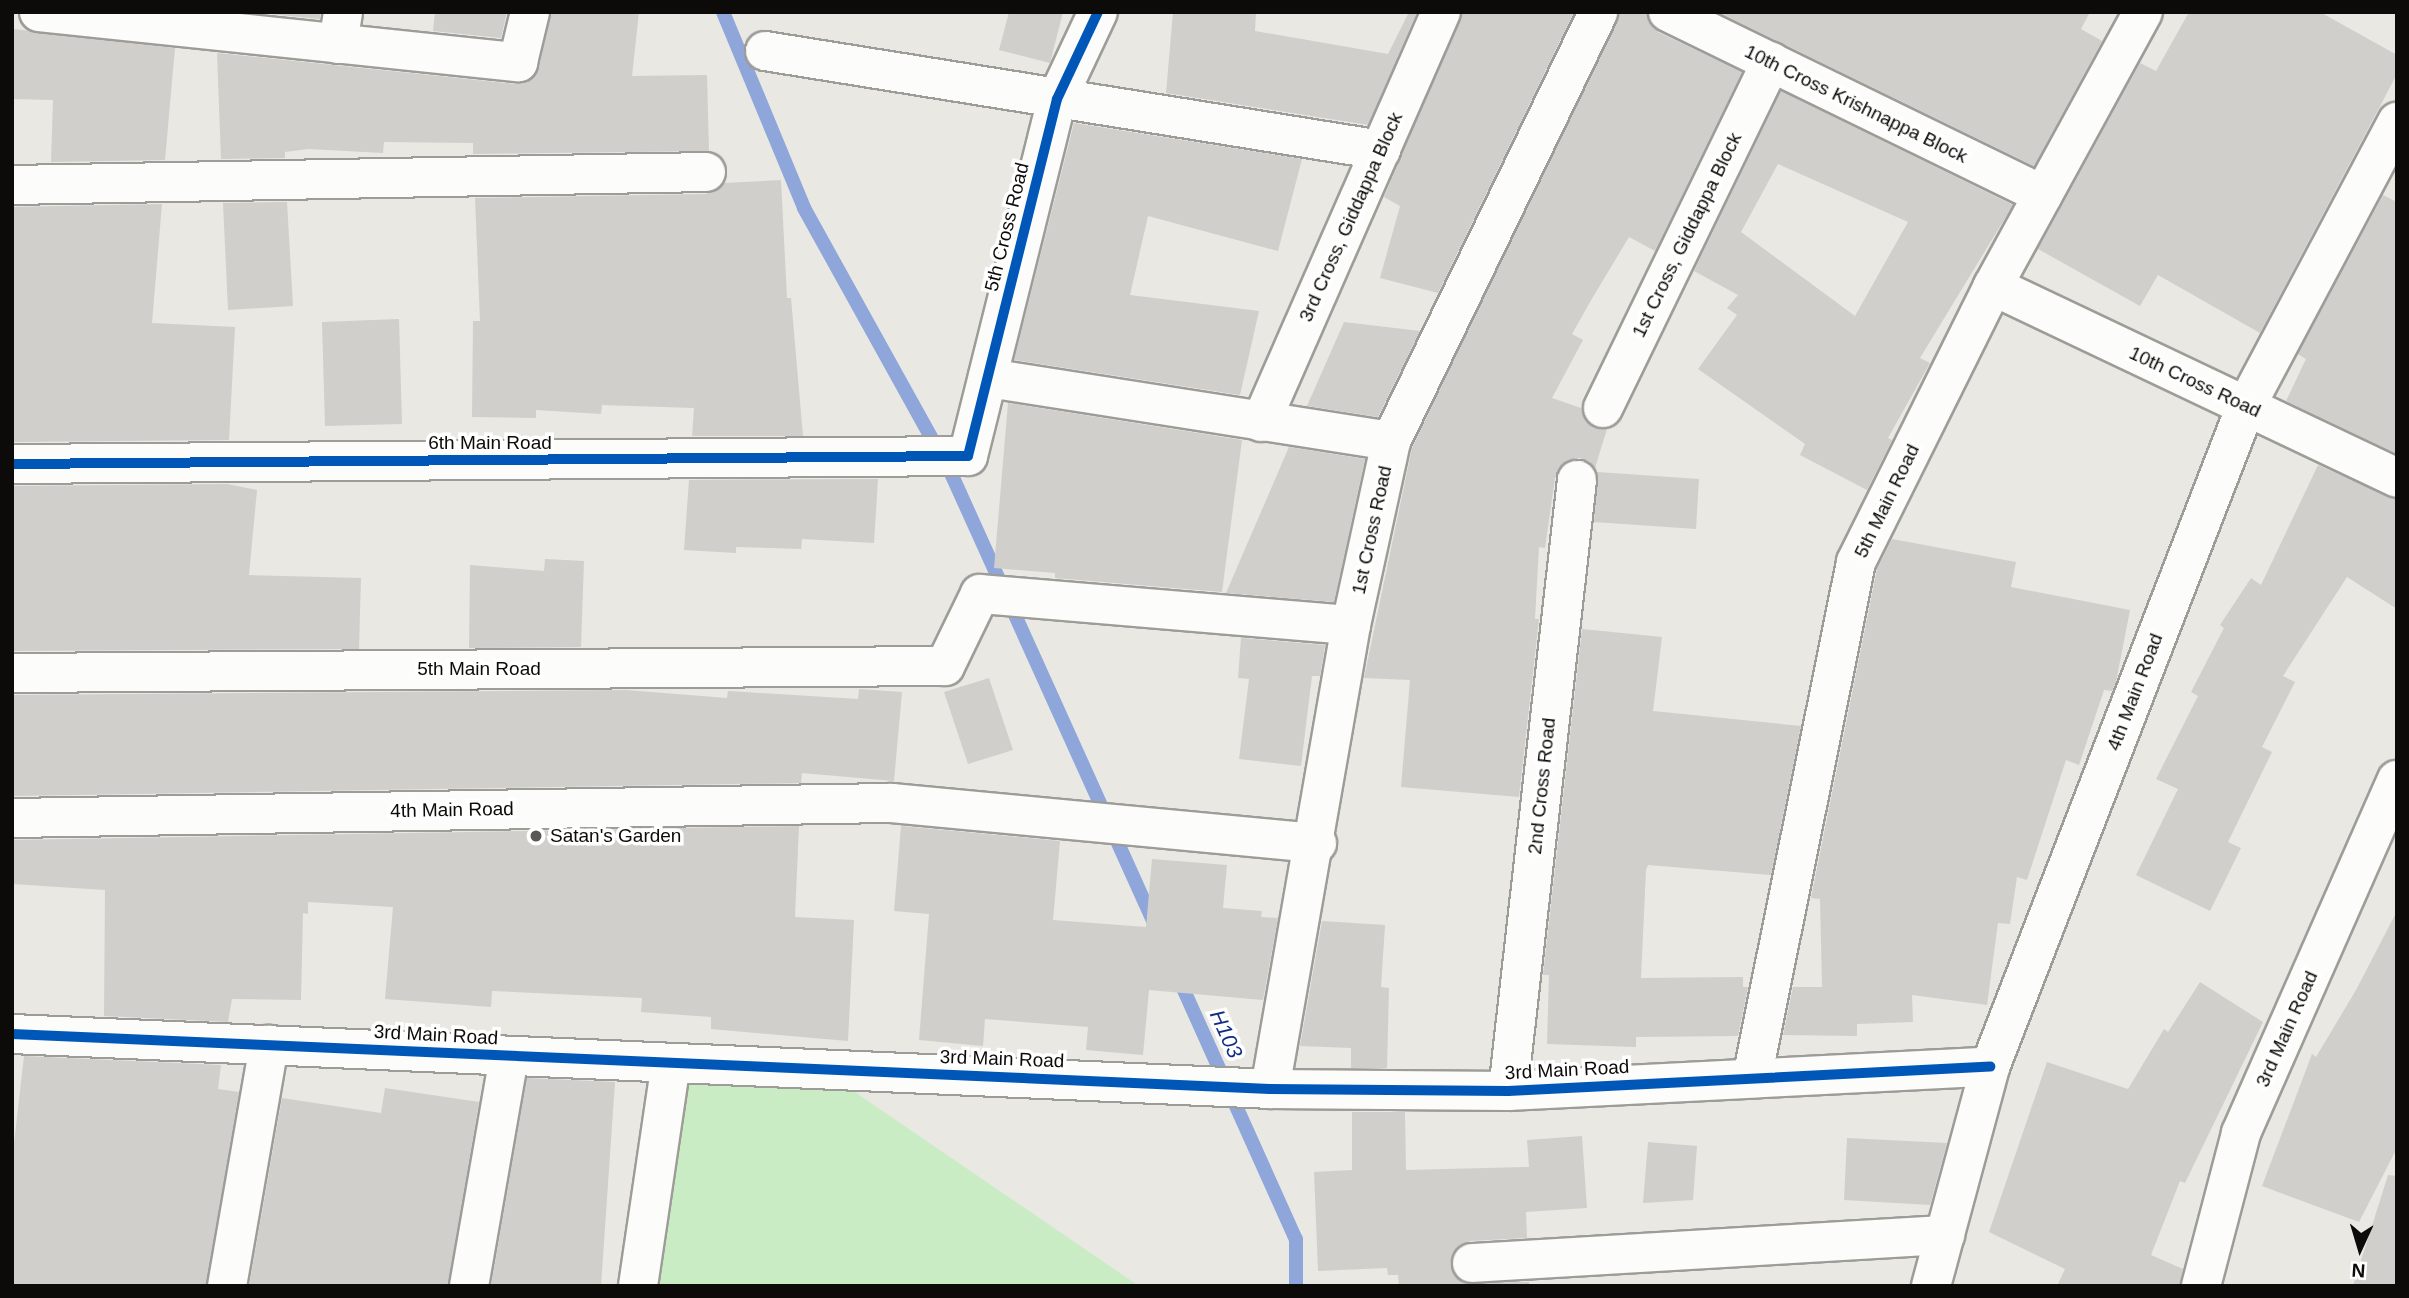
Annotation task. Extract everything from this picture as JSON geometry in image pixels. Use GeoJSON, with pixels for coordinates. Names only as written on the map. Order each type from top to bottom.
{"type":"FeatureCollection","features":[{"type":"Feature","properties":{"kind":"street"},"geometry":{"type":"LineString","coordinates":[[39,12],[340,28],[518,62],[530,12]]}},
{"type":"Feature","properties":{"kind":"street","name":"5th Cross Road"},"geometry":{"type":"LineString","coordinates":[[968,457],[1057,99],[1098,12]]}},
{"type":"Feature","properties":{"kind":"street","name":"3rd Cross, Giddappa Block"},"geometry":{"type":"LineString","coordinates":[[1261,422],[1441,12]]}},
{"type":"Feature","properties":{"kind":"street","name":"1st Cross Road"},"geometry":{"type":"LineString","coordinates":[[1261,1088],[1317,843],[1351,625],[1391,441],[1598,12]]}},
{"type":"Feature","properties":{"kind":"street","name":"10th Cross Krishnappa Block"},"geometry":{"type":"LineString","coordinates":[[1668,12],[2043,195]]}},
{"type":"Feature","properties":{"kind":"street","name":"5th Main Road"},"geometry":{"type":"LineString","coordinates":[[1752,1077],[1856,562],[1993,286],[2139,14]]}},
{"type":"Feature","properties":{"kind":"street"},"geometry":{"type":"LineString","coordinates":[[765,51],[1381,150]]}},
{"type":"Feature","properties":{"kind":"street","name":"1st Cross, Giddappa Block"},"geometry":{"type":"LineString","coordinates":[[1603,408],[1771,62]]}},
{"type":"Feature","properties":{"kind":"street","name":"4th Main Road"},"geometry":{"type":"LineString","coordinates":[[1931,1286],[1990,1068],[2246,406],[2397,122]]}},
{"type":"Feature","properties":{"kind":"street"},"geometry":{"type":"LineString","coordinates":[[12,185],[706,172]]}},
{"type":"Feature","properties":{"kind":"street","name":"10th Cross Road"},"geometry":{"type":"LineString","coordinates":[[1993,286],[2397,478]]}},
{"type":"Feature","properties":{"kind":"street"},"geometry":{"type":"LineString","coordinates":[[988,378],[1391,441]]}},
{"type":"Feature","properties":{"kind":"street","name":"6th Main Road"},"geometry":{"type":"LineString","coordinates":[[12,464],[968,457]]}},
{"type":"Feature","properties":{"kind":"street","name":"2nd Cross Road"},"geometry":{"type":"LineString","coordinates":[[1508,1091],[1577,480]]}},
{"type":"Feature","properties":{"kind":"street","name":"5th Main Road"},"geometry":{"type":"LineString","coordinates":[[12,673],[945,666],[979,594],[1351,625]]}},
{"type":"Feature","properties":{"kind":"street","name":"3rd Main Road"},"geometry":{"type":"LineString","coordinates":[[2201,1286],[2241,1133],[2397,780]]}},
{"type":"Feature","properties":{"kind":"street","name":"4th Main Road"},"geometry":{"type":"LineString","coordinates":[[12,818],[892,803],[1317,843]]}},
{"type":"Feature","properties":{"kind":"street","name":"3rd Main Road"},"geometry":{"type":"LineString","coordinates":[[13,1036],[1261,1088],[1508,1091],[1752,1077],[1990,1068]]}},
{"type":"Feature","properties":{"kind":"street"},"geometry":{"type":"LineString","coordinates":[[227,1286],[269,1045]]}},
{"type":"Feature","properties":{"kind":"street"},"geometry":{"type":"LineString","coordinates":[[469,1286],[509,1056]]}},
{"type":"Feature","properties":{"kind":"street"},"geometry":{"type":"LineString","coordinates":[[638,1286],[671,1062]]}},
{"type":"Feature","properties":{"kind":"street"},"geometry":{"type":"LineString","coordinates":[[1472,1263],[1945,1235]]}},
{"type":"Feature","properties":{"kind":"green space"},"geometry":{"type":"Polygon","coordinates":[[[681,1076],[849,1088],[1139,1286],[643,1286],[681,1076]]]}},
{"type":"Feature","properties":{"kind":"building"},"geometry":{"type":"Polygon","coordinates":[[[252,12],[321,12],[320,19],[252,12]]]}},
{"type":"Feature","properties":{"kind":"building"},"geometry":{"type":"Polygon","coordinates":[[[435,12],[507,12],[501,38],[433,31],[435,12]]]}},
{"type":"Feature","properties":{"kind":"building"},"geometry":{"type":"Polygon","coordinates":[[[551,12],[639,12],[632,76],[707,75],[709,151],[473,154],[473,143],[384,142],[383,153],[308,149],[285,152],[285,158],[221,159],[217,53],[516,84],[534,77],[539,68],[551,12]]]}},
{"type":"Feature","properties":{"kind":"building"},"geometry":{"type":"Polygon","coordinates":[[[1009,12],[1063,12],[1050,63],[999,50],[1009,12]]]}},
{"type":"Feature","properties":{"kind":"building"},"geometry":{"type":"Polygon","coordinates":[[[1173,12],[1256,12],[1255,31],[1388,54],[1409,12],[1417,12],[1368,125],[1166,93],[1173,12]]]}},
{"type":"Feature","properties":{"kind":"building"},"geometry":{"type":"Polygon","coordinates":[[[1462,12],[1574,12],[1438,293],[1380,278],[1400,206],[1384,197],[1462,12]]]}},
{"type":"Feature","properties":{"kind":"building"},"geometry":{"type":"Polygon","coordinates":[[[1620,12],[1646,12],[1658,32],[1742,72],[1655,251],[1629,237],[1590,302],[1572,334],[1583,340],[1552,398],[1581,408],[1593,427],[1607,429],[1595,468],[1580,458],[1569,460],[1555,478],[1545,548],[1539,547],[1535,619],[1539,619],[1519,797],[1401,787],[1410,680],[1364,678],[1412,448],[1620,12]]]}},
{"type":"Feature","properties":{"kind":"building"},"geometry":{"type":"Polygon","coordinates":[[[1718,12],[2090,12],[2081,29],[2102,41],[2034,166],[1718,12]]]}},
{"type":"Feature","properties":{"kind":"building"},"geometry":{"type":"Polygon","coordinates":[[[2189,12],[2320,12],[2397,55],[2397,74],[2260,333],[2158,275],[2140,306],[2038,249],[2140,63],[2156,71],[2189,12]]]}},
{"type":"Feature","properties":{"kind":"building"},"geometry":{"type":"Polygon","coordinates":[[[14,29],[175,48],[165,160],[51,162],[53,100],[13,99],[14,29]]]}},
{"type":"Feature","properties":{"kind":"building"},"geometry":{"type":"Polygon","coordinates":[[[1781,91],[2013,205],[1920,358],[1930,363],[1888,438],[1892,440],[1867,490],[1800,455],[1805,444],[1698,369],[1737,315],[1727,308],[1738,295],[1694,271],[1781,91]],[[1778,164],[1741,232],[1855,316],[1908,222],[1778,164]]]}},
{"type":"Feature","properties":{"kind":"building"},"geometry":{"type":"Polygon","coordinates":[[[1074,123],[1302,159],[1278,251],[1148,216],[1130,295],[1259,311],[1240,395],[1014,360],[1074,123]]]}},
{"type":"Feature","properties":{"kind":"building"},"geometry":{"type":"Polygon","coordinates":[[[781,180],[787,298],[791,298],[803,436],[692,436],[694,408],[602,405],[601,414],[536,410],[536,418],[472,417],[473,321],[480,321],[475,198],[706,194],[725,183],[781,180]]]}},
{"type":"Feature","properties":{"kind":"building"},"geometry":{"type":"Polygon","coordinates":[[[2383,195],[2397,202],[2397,454],[2286,401],[2306,359],[2298,354],[2383,195]]]}},
{"type":"Feature","properties":{"kind":"building"},"geometry":{"type":"Polygon","coordinates":[[[287,202],[293,306],[228,310],[223,203],[287,202]]]}},
{"type":"Feature","properties":{"kind":"building"},"geometry":{"type":"Polygon","coordinates":[[[162,204],[152,323],[235,327],[229,440],[12,442],[12,207],[162,204]]]}},
{"type":"Feature","properties":{"kind":"building"},"geometry":{"type":"Polygon","coordinates":[[[399,319],[402,424],[325,426],[322,322],[399,319]]]}},
{"type":"Feature","properties":{"kind":"building"},"geometry":{"type":"Polygon","coordinates":[[[1344,322],[1420,331],[1378,417],[1307,406],[1344,322]]]}},
{"type":"Feature","properties":{"kind":"building"},"geometry":{"type":"Polygon","coordinates":[[[1008,403],[1242,440],[1222,592],[1055,578],[1055,573],[994,568],[1008,403]]]}},
{"type":"Feature","properties":{"kind":"building"},"geometry":{"type":"Polygon","coordinates":[[[1289,447],[1365,459],[1334,602],[1226,593],[1289,447]]]}},
{"type":"Feature","properties":{"kind":"building"},"geometry":{"type":"Polygon","coordinates":[[[2318,465],[2397,500],[2397,609],[2347,577],[2283,676],[2295,682],[2262,747],[2272,752],[2228,842],[2241,848],[2210,911],[2136,875],[2178,789],[2156,779],[2198,696],[2191,692],[2224,628],[2220,625],[2251,578],[2261,585],[2318,465]]]}},
{"type":"Feature","properties":{"kind":"building"},"geometry":{"type":"Polygon","coordinates":[[[1597,472],[1699,479],[1696,529],[1594,522],[1597,472]]]}},
{"type":"Feature","properties":{"kind":"building"},"geometry":{"type":"Polygon","coordinates":[[[878,479],[874,543],[802,539],[801,549],[736,547],[736,553],[684,550],[689,480],[878,479]]]}},
{"type":"Feature","properties":{"kind":"building"},"geometry":{"type":"Polygon","coordinates":[[[227,484],[257,490],[249,575],[361,578],[359,649],[12,651],[12,486],[227,484]]]}},
{"type":"Feature","properties":{"kind":"building"},"geometry":{"type":"Polygon","coordinates":[[[1892,539],[2016,562],[2011,587],[2130,610],[2116,682],[2112,691],[2104,690],[2079,765],[2066,760],[2027,880],[2017,877],[2010,924],[1998,923],[1987,1005],[1912,995],[1913,1022],[1857,1024],[1857,1036],[1783,1035],[1793,987],[1822,987],[1820,899],[1811,898],[1877,569],[1892,539]]]}},
{"type":"Feature","properties":{"kind":"building"},"geometry":{"type":"Polygon","coordinates":[[[545,559],[584,561],[581,647],[469,648],[470,565],[544,571],[545,559]]]}},
{"type":"Feature","properties":{"kind":"building"},"geometry":{"type":"Polygon","coordinates":[[[1582,629],[1662,637],[1653,711],[1801,726],[1771,875],[1648,865],[1646,870],[1641,978],[1743,977],[1743,987],[1748,987],[1738,1036],[1636,1037],[1636,1047],[1547,1044],[1549,975],[1543,975],[1582,629]]]}},
{"type":"Feature","properties":{"kind":"building"},"geometry":{"type":"Polygon","coordinates":[[[1241,638],[1325,645],[1320,676],[1312,676],[1301,766],[1239,759],[1249,679],[1238,678],[1241,638]]]}},
{"type":"Feature","properties":{"kind":"building"},"geometry":{"type":"Polygon","coordinates":[[[989,678],[1013,750],[968,764],[944,692],[989,678]]]}},
{"type":"Feature","properties":{"kind":"building"},"geometry":{"type":"Polygon","coordinates":[[[859,689],[902,692],[894,781],[802,773],[801,783],[12,796],[12,695],[626,690],[727,698],[728,691],[858,699],[859,689]]]}},
{"type":"Feature","properties":{"kind":"building"},"geometry":{"type":"Polygon","coordinates":[[[799,826],[795,917],[854,920],[848,1041],[711,1029],[711,1017],[641,1012],[642,998],[492,991],[491,1007],[385,999],[393,907],[308,902],[308,914],[303,913],[301,1000],[232,999],[228,1022],[104,1016],[105,890],[12,884],[12,840],[799,826]]]}},
{"type":"Feature","properties":{"kind":"building"},"geometry":{"type":"Polygon","coordinates":[[[901,826],[1060,841],[1053,920],[1146,927],[1152,859],[1227,865],[1223,908],[1262,911],[1261,917],[1278,918],[1263,1000],[1149,990],[1143,1055],[1086,1050],[1088,1027],[985,1019],[983,1046],[919,1040],[929,914],[894,911],[901,826]]]}},
{"type":"Feature","properties":{"kind":"building"},"geometry":{"type":"Polygon","coordinates":[[[2397,911],[2397,1148],[2359,1222],[2262,1186],[2312,1054],[2316,1057],[2356,990],[2397,911]]]}},
{"type":"Feature","properties":{"kind":"building"},"geometry":{"type":"Polygon","coordinates":[[[1322,921],[1385,925],[1381,987],[1389,988],[1387,1068],[1351,1068],[1351,1048],[1300,1046],[1322,921]]]}},
{"type":"Feature","properties":{"kind":"building"},"geometry":{"type":"Polygon","coordinates":[[[2200,982],[2263,1022],[2185,1183],[2180,1181],[2151,1255],[2183,1269],[2180,1286],[2057,1286],[2065,1269],[1989,1232],[2047,1062],[2128,1089],[2164,1029],[2168,1032],[2200,982]]]}},
{"type":"Feature","properties":{"kind":"building"},"geometry":{"type":"Polygon","coordinates":[[[24,1056],[221,1065],[218,1089],[239,1092],[206,1286],[12,1286],[12,1161],[24,1056]]]}},
{"type":"Feature","properties":{"kind":"building"},"geometry":{"type":"Polygon","coordinates":[[[527,1078],[615,1082],[601,1286],[491,1286],[527,1078]]]}},
{"type":"Feature","properties":{"kind":"building"},"geometry":{"type":"Polygon","coordinates":[[[385,1088],[479,1102],[448,1286],[249,1286],[282,1098],[381,1113],[385,1088]]]}},
{"type":"Feature","properties":{"kind":"building"},"geometry":{"type":"Polygon","coordinates":[[[1352,1112],[1405,1112],[1406,1170],[1529,1167],[1527,1140],[1582,1136],[1587,1208],[1526,1212],[1527,1238],[1470,1241],[1452,1254],[1453,1274],[1463,1283],[1529,1282],[1529,1286],[1399,1286],[1398,1275],[1388,1275],[1387,1268],[1318,1271],[1314,1172],[1352,1170],[1352,1112]]]}},
{"type":"Feature","properties":{"kind":"building"},"geometry":{"type":"Polygon","coordinates":[[[1847,1138],[1947,1143],[1930,1205],[1844,1200],[1847,1138]]]}},
{"type":"Feature","properties":{"kind":"building"},"geometry":{"type":"Polygon","coordinates":[[[1648,1142],[1697,1146],[1693,1200],[1643,1203],[1648,1142]]]}},
{"type":"Feature","properties":{"kind":"building"},"geometry":{"type":"Polygon","coordinates":[[[2388,1175],[2397,1176],[2397,1286],[2353,1286],[2388,1175]]]}},
{"type":"Feature","properties":{"kind":"waterway"},"geometry":{"type":"LineString","coordinates":[[723,12],[804,208],[950,471],[1155,926]]}},
{"type":"Feature","properties":{"kind":"waterway","name":"H103"},"geometry":{"type":"LineString","coordinates":[[1178,977],[1296,1239],[1296,1286]]}},
{"type":"Feature","properties":{"kind":"cycle path"},"geometry":{"type":"LineString","coordinates":[[12,464],[968,456],[1057,99],[1098,12]]}},
{"type":"Feature","properties":{"kind":"cycle path"},"geometry":{"type":"LineString","coordinates":[[12,1034],[1270,1089],[1508,1091],[1990,1067]]}},
{"type":"Feature","properties":{"kind":"place","name":"Satan's Garden"},"geometry":{"type":"Point","coordinates":[536,836]}}]}
